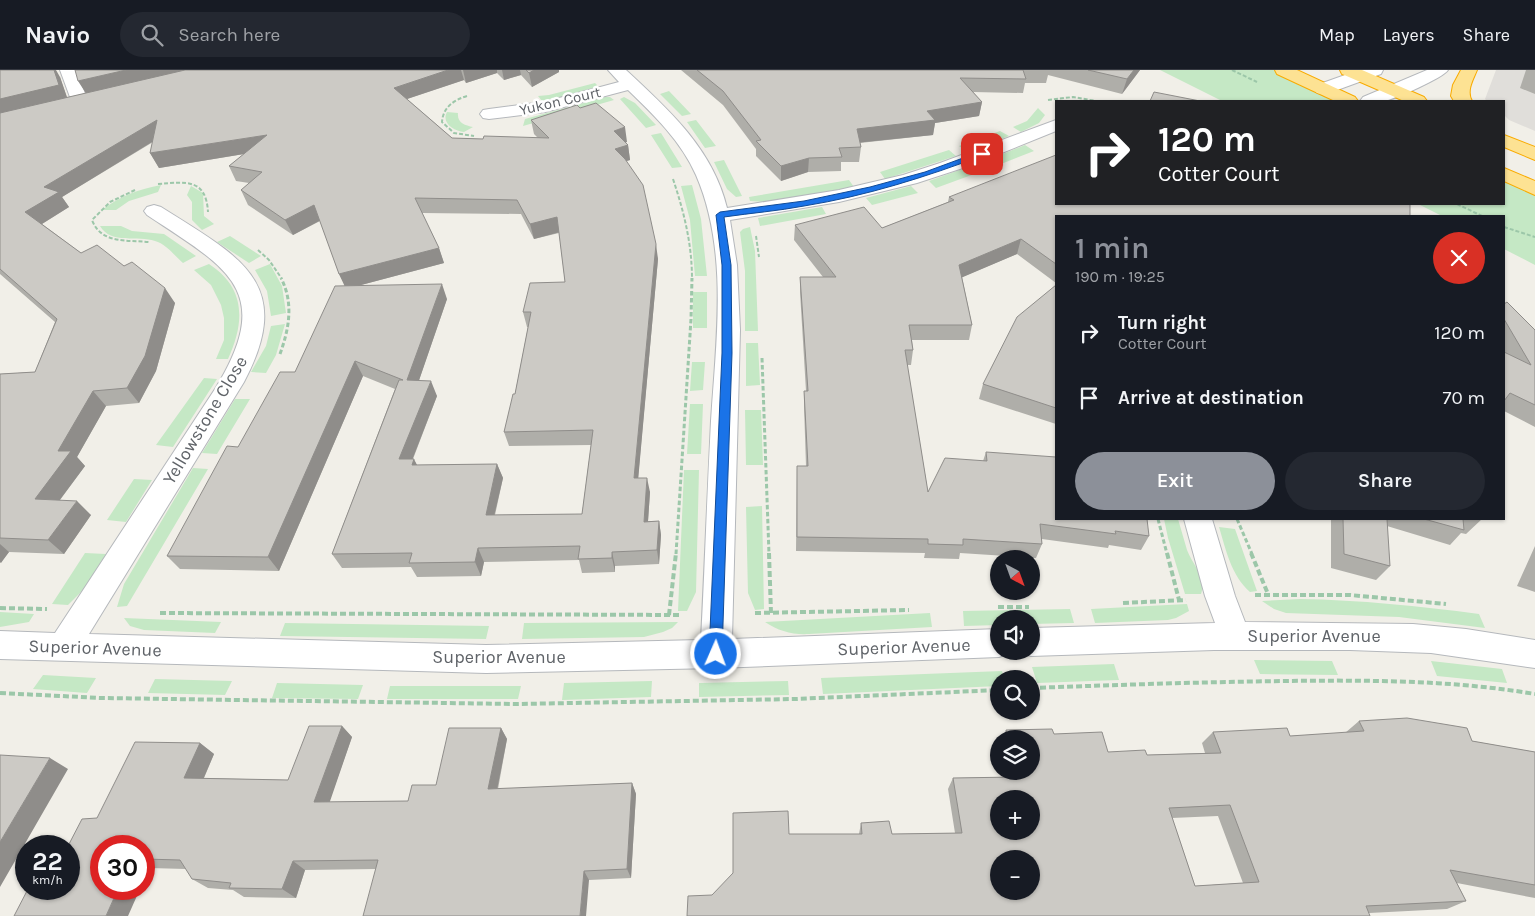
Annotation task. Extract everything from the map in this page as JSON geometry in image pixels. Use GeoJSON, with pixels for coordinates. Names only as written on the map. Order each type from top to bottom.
{"type":"FeatureCollection","features":[{"type":"Feature","properties":{"kind":"highway"},"geometry":{"type":"LineString","coordinates":[[1283,70],[1347,100]]}},
{"type":"Feature","properties":{"kind":"highway"},"geometry":{"type":"LineString","coordinates":[[1462,100],[1460,96],[1462,85],[1469,70]]}},
{"type":"Feature","properties":{"kind":"highway"},"geometry":{"type":"LineString","coordinates":[[1362,72],[1395,91],[1416,100]]}},
{"type":"Feature","properties":{"kind":"highway"},"geometry":{"type":"LineString","coordinates":[[1505,140],[1535,154]]}},
{"type":"Feature","properties":{"kind":"highway"},"geometry":{"type":"LineString","coordinates":[[1505,174],[1535,189]]}},
{"type":"Feature","properties":{"kind":"street"},"geometry":{"type":"LineString","coordinates":[[68,70],[80,104]]}},
{"type":"Feature","properties":{"kind":"street"},"geometry":{"type":"LineString","coordinates":[[1372,100],[1440,70]]}},
{"type":"Feature","properties":{"kind":"street"},"geometry":{"type":"LineString","coordinates":[[1323,89],[1362,72]]}},
{"type":"Feature","properties":{"kind":"street"},"geometry":{"type":"LineString","coordinates":[[623,77],[661,111],[686,140],[706,174],[720,215],[727,265],[727,353],[716,654]]}},
{"type":"Feature","properties":{"kind":"street","name":"Yukon Court"},"geometry":{"type":"LineString","coordinates":[[489,114],[545,107],[623,77]]}},
{"type":"Feature","properties":{"kind":"street"},"geometry":{"type":"LineString","coordinates":[[62,108],[98,100]]}},
{"type":"Feature","properties":{"kind":"street"},"geometry":{"type":"LineString","coordinates":[[720,215],[804,204],[871,190],[944,168],[1055,125]]}},
{"type":"Feature","properties":{"kind":"street","name":"Yellowstone Close"},"geometry":{"type":"LineString","coordinates":[[62,648],[213,410],[244,357],[250,341],[254,310],[252,298],[244,281],[232,266],[154,211]]}},
{"type":"Feature","properties":{"kind":"street"},"geometry":{"type":"LineString","coordinates":[[1198,520],[1220,596],[1235,636]]}},
{"type":"Feature","properties":{"kind":"street","name":"Superior Avenue"},"geometry":{"type":"LineString","coordinates":[[1040,642],[1235,636],[1397,637],[1477,644],[1535,654]]}},
{"type":"Feature","properties":{"kind":"street","name":"Superior Avenue"},"geometry":{"type":"LineString","coordinates":[[0,645],[486,659],[716,654],[990,644]]}},
{"type":"Feature","properties":{"kind":"path"},"geometry":{"type":"LineString","coordinates":[[669,615],[674,582],[688,376],[692,260],[686,220],[670,171]]}},
{"type":"Feature","properties":{"kind":"path"},"geometry":{"type":"LineString","coordinates":[[155,184],[182,182],[200,186],[207,197],[209,216]]}},
{"type":"Feature","properties":{"kind":"path"},"geometry":{"type":"LineString","coordinates":[[142,187],[120,196],[101,208],[92,220],[93,228],[104,237],[153,242]]}},
{"type":"Feature","properties":{"kind":"path"},"geometry":{"type":"LineString","coordinates":[[1459,205],[1480,215]]}},
{"type":"Feature","properties":{"kind":"path"},"geometry":{"type":"LineString","coordinates":[[1505,227],[1535,237]]}},
{"type":"Feature","properties":{"kind":"path"},"geometry":{"type":"LineString","coordinates":[[754,230],[759,262]]}},
{"type":"Feature","properties":{"kind":"path"},"geometry":{"type":"LineString","coordinates":[[251,244],[265,254],[279,271],[288,291],[290,306],[288,328],[285,342],[277,361]]}},
{"type":"Feature","properties":{"kind":"path"},"geometry":{"type":"LineString","coordinates":[[755,613],[771,613],[762,350]]}},
{"type":"Feature","properties":{"kind":"path"},"geometry":{"type":"LineString","coordinates":[[1158,520],[1179,600]]}},
{"type":"Feature","properties":{"kind":"path"},"geometry":{"type":"LineString","coordinates":[[1237,520],[1268,594]]}},
{"type":"Feature","properties":{"kind":"path"},"geometry":{"type":"LineString","coordinates":[[0,608],[44,609],[49,601]]}},
{"type":"Feature","properties":{"kind":"path"},"geometry":{"type":"LineString","coordinates":[[158,613],[687,615]]}},
{"type":"Feature","properties":{"kind":"path"},"geometry":{"type":"LineString","coordinates":[[1040,688],[1156,683],[1377,681],[1476,686],[1535,694]]}},
{"type":"Feature","properties":{"kind":"path"},"geometry":{"type":"LineString","coordinates":[[0,693],[102,698],[516,704],[795,699],[990,690]]}},
{"type":"Feature","properties":{"kind":"shaded area"},"geometry":{"type":"Polygon","coordinates":[[[1496,70],[1535,70],[1535,131],[1509,120],[1505,116],[1505,100],[1485,99],[1496,70]]]}},
{"type":"Feature","properties":{"kind":"green space"},"geometry":{"type":"Polygon","coordinates":[[[1160,70],[1283,70],[1347,100],[1220,100],[1160,70]]]}},
{"type":"Feature","properties":{"kind":"green space"},"geometry":{"type":"Polygon","coordinates":[[[595,83],[596,87],[555,99],[542,101],[538,96],[549,95],[595,83]]]}},
{"type":"Feature","properties":{"kind":"green space"},"geometry":{"type":"Polygon","coordinates":[[[669,91],[691,114],[682,116],[660,94],[669,91]]]}},
{"type":"Feature","properties":{"kind":"green space"},"geometry":{"type":"Polygon","coordinates":[[[610,97],[614,100],[523,126],[525,119],[610,97]]]}},
{"type":"Feature","properties":{"kind":"green space"},"geometry":{"type":"Polygon","coordinates":[[[624,97],[635,103],[656,125],[646,128],[620,99],[624,97]]]}},
{"type":"Feature","properties":{"kind":"green space"},"geometry":{"type":"Polygon","coordinates":[[[1038,108],[1045,115],[1039,123],[1021,132],[1013,127],[1027,121],[1038,108]]]}},
{"type":"Feature","properties":{"kind":"green space"},"geometry":{"type":"Polygon","coordinates":[[[447,112],[458,113],[460,121],[473,127],[464,132],[449,126],[446,120],[447,112]]]}},
{"type":"Feature","properties":{"kind":"green space"},"geometry":{"type":"Polygon","coordinates":[[[696,120],[716,146],[705,148],[687,122],[696,120]]]}},
{"type":"Feature","properties":{"kind":"green space"},"geometry":{"type":"Polygon","coordinates":[[[1000,131],[1009,136],[967,152],[959,146],[1000,131]]]}},
{"type":"Feature","properties":{"kind":"green space"},"geometry":{"type":"Polygon","coordinates":[[[661,133],[682,167],[672,168],[651,135],[661,133]]]}},
{"type":"Feature","properties":{"kind":"green space"},"geometry":{"type":"Polygon","coordinates":[[[1025,145],[1034,151],[991,168],[983,162],[1025,145]]]}},
{"type":"Feature","properties":{"kind":"green space"},"geometry":{"type":"Polygon","coordinates":[[[949,150],[956,156],[885,179],[880,172],[949,150]]]}},
{"type":"Feature","properties":{"kind":"green space"},"geometry":{"type":"Polygon","coordinates":[[[724,160],[742,196],[736,197],[727,189],[714,162],[724,160]]]}},
{"type":"Feature","properties":{"kind":"green space"},"geometry":{"type":"Polygon","coordinates":[[[968,167],[977,173],[936,188],[929,181],[968,167]]]}},
{"type":"Feature","properties":{"kind":"green space"},"geometry":{"type":"Polygon","coordinates":[[[1505,174],[1535,189],[1535,265],[1505,250],[1505,215],[1440,215],[1420,205],[1505,205],[1505,174]]]}},
{"type":"Feature","properties":{"kind":"green space"},"geometry":{"type":"Polygon","coordinates":[[[849,180],[854,187],[765,202],[750,201],[749,197],[849,180]]]}},
{"type":"Feature","properties":{"kind":"green space"},"geometry":{"type":"Polygon","coordinates":[[[161,185],[158,192],[129,201],[116,210],[102,210],[130,194],[161,185]]]}},
{"type":"Feature","properties":{"kind":"green space"},"geometry":{"type":"Polygon","coordinates":[[[692,185],[701,219],[707,276],[695,276],[690,220],[681,186],[692,185]]]}},
{"type":"Feature","properties":{"kind":"green space"},"geometry":{"type":"Polygon","coordinates":[[[191,186],[203,193],[204,216],[214,224],[202,230],[192,220],[192,202],[187,195],[191,186]]]}},
{"type":"Feature","properties":{"kind":"green space"},"geometry":{"type":"Polygon","coordinates":[[[911,186],[918,193],[872,205],[866,198],[911,186]]]}},
{"type":"Feature","properties":{"kind":"green space"},"geometry":{"type":"Polygon","coordinates":[[[822,207],[826,214],[760,226],[758,218],[822,207]]]}},
{"type":"Feature","properties":{"kind":"green space"},"geometry":{"type":"Polygon","coordinates":[[[100,226],[121,226],[132,231],[164,234],[196,256],[183,263],[167,247],[159,243],[148,239],[111,236],[100,226]]]}},
{"type":"Feature","properties":{"kind":"green space"},"geometry":{"type":"Polygon","coordinates":[[[750,227],[755,251],[758,331],[745,331],[745,271],[740,232],[750,227]]]}},
{"type":"Feature","properties":{"kind":"green space"},"geometry":{"type":"Polygon","coordinates":[[[230,236],[261,256],[249,263],[217,242],[230,236]]]}},
{"type":"Feature","properties":{"kind":"green space"},"geometry":{"type":"Polygon","coordinates":[[[209,264],[221,273],[230,284],[236,295],[239,307],[237,332],[228,359],[216,359],[224,340],[224,318],[221,305],[211,285],[194,270],[209,264]]]}},
{"type":"Feature","properties":{"kind":"green space"},"geometry":{"type":"Polygon","coordinates":[[[270,264],[282,286],[286,313],[271,316],[267,291],[255,270],[270,264]]]}},
{"type":"Feature","properties":{"kind":"green space"},"geometry":{"type":"Polygon","coordinates":[[[693,292],[707,292],[707,328],[693,328],[693,292]]]}},
{"type":"Feature","properties":{"kind":"green space"},"geometry":{"type":"Polygon","coordinates":[[[285,324],[276,355],[266,373],[251,372],[266,346],[271,326],[285,324]]]}},
{"type":"Feature","properties":{"kind":"green space"},"geometry":{"type":"Polygon","coordinates":[[[746,343],[758,343],[760,385],[746,386],[746,343]]]}},
{"type":"Feature","properties":{"kind":"green space"},"geometry":{"type":"Polygon","coordinates":[[[692,362],[705,362],[703,390],[690,391],[692,362]]]}},
{"type":"Feature","properties":{"kind":"green space"},"geometry":{"type":"Polygon","coordinates":[[[204,378],[217,379],[173,447],[156,445],[204,378]]]}},
{"type":"Feature","properties":{"kind":"green space"},"geometry":{"type":"Polygon","coordinates":[[[235,399],[250,399],[217,454],[202,453],[235,399]]]}},
{"type":"Feature","properties":{"kind":"green space"},"geometry":{"type":"Polygon","coordinates":[[[690,404],[703,404],[701,454],[687,454],[690,404]]]}},
{"type":"Feature","properties":{"kind":"green space"},"geometry":{"type":"Polygon","coordinates":[[[745,410],[761,410],[763,465],[746,465],[745,410]]]}},
{"type":"Feature","properties":{"kind":"green space"},"geometry":{"type":"Polygon","coordinates":[[[193,468],[208,469],[127,606],[117,607],[124,584],[193,468]]]}},
{"type":"Feature","properties":{"kind":"green space"},"geometry":{"type":"Polygon","coordinates":[[[684,470],[699,470],[696,592],[687,611],[678,611],[684,470]]]}},
{"type":"Feature","properties":{"kind":"green space"},"geometry":{"type":"Polygon","coordinates":[[[134,479],[152,480],[126,522],[107,520],[134,479]]]}},
{"type":"Feature","properties":{"kind":"green space"},"geometry":{"type":"Polygon","coordinates":[[[762,506],[764,609],[755,610],[748,593],[746,507],[762,506]]]}},
{"type":"Feature","properties":{"kind":"green space"},"geometry":{"type":"Polygon","coordinates":[[[1164,520],[1178,520],[1187,550],[1201,576],[1201,594],[1185,594],[1164,520]]]}},
{"type":"Feature","properties":{"kind":"green space"},"geometry":{"type":"Polygon","coordinates":[[[1219,527],[1235,529],[1257,591],[1250,592],[1238,578],[1230,562],[1219,527]]]}},
{"type":"Feature","properties":{"kind":"green space"},"geometry":{"type":"Polygon","coordinates":[[[85,553],[106,554],[87,586],[68,605],[52,604],[85,553]]]}},
{"type":"Feature","properties":{"kind":"green space"},"geometry":{"type":"Polygon","coordinates":[[[1300,599],[1390,604],[1479,614],[1485,628],[1399,617],[1286,613],[1274,609],[1262,601],[1300,599]]]}},
{"type":"Feature","properties":{"kind":"green space"},"geometry":{"type":"Polygon","coordinates":[[[1187,604],[1189,611],[1168,620],[1095,623],[1091,609],[1187,604]]]}},
{"type":"Feature","properties":{"kind":"green space"},"geometry":{"type":"Polygon","coordinates":[[[1070,609],[1074,623],[1040,624],[1040,610],[1016,610],[1070,609]]]}},
{"type":"Feature","properties":{"kind":"green space"},"geometry":{"type":"Polygon","coordinates":[[[990,610],[990,625],[964,626],[963,611],[990,610]]]}},
{"type":"Feature","properties":{"kind":"green space"},"geometry":{"type":"Polygon","coordinates":[[[0,612],[34,614],[29,622],[0,627],[0,612]]]}},
{"type":"Feature","properties":{"kind":"green space"},"geometry":{"type":"Polygon","coordinates":[[[930,613],[932,627],[809,634],[786,632],[765,622],[930,613]]]}},
{"type":"Feature","properties":{"kind":"green space"},"geometry":{"type":"Polygon","coordinates":[[[124,618],[221,622],[215,633],[144,630],[130,626],[124,618]]]}},
{"type":"Feature","properties":{"kind":"green space"},"geometry":{"type":"Polygon","coordinates":[[[678,622],[672,628],[663,632],[644,637],[522,639],[524,623],[678,622]]]}},
{"type":"Feature","properties":{"kind":"green space"},"geometry":{"type":"Polygon","coordinates":[[[285,623],[489,626],[486,639],[280,636],[285,623]]]}},
{"type":"Feature","properties":{"kind":"green space"},"geometry":{"type":"Polygon","coordinates":[[[1254,660],[1332,661],[1338,675],[1260,674],[1254,660]]]}},
{"type":"Feature","properties":{"kind":"green space"},"geometry":{"type":"Polygon","coordinates":[[[1431,661],[1502,669],[1507,683],[1437,676],[1431,661]]]}},
{"type":"Feature","properties":{"kind":"green space"},"geometry":{"type":"Polygon","coordinates":[[[1114,664],[1119,680],[1040,683],[1040,670],[1033,670],[1032,667],[1114,664]]]}},
{"type":"Feature","properties":{"kind":"green space"},"geometry":{"type":"Polygon","coordinates":[[[990,671],[990,686],[823,694],[821,678],[990,671]]]}},
{"type":"Feature","properties":{"kind":"green space"},"geometry":{"type":"Polygon","coordinates":[[[43,675],[96,678],[87,693],[33,689],[43,675]]]}},
{"type":"Feature","properties":{"kind":"green space"},"geometry":{"type":"Polygon","coordinates":[[[155,679],[232,681],[225,695],[148,693],[155,679]]]}},
{"type":"Feature","properties":{"kind":"green space"},"geometry":{"type":"Polygon","coordinates":[[[652,681],[651,697],[562,700],[564,683],[652,681]]]}},
{"type":"Feature","properties":{"kind":"green space"},"geometry":{"type":"Polygon","coordinates":[[[788,681],[789,695],[699,697],[699,683],[788,681]]]}},
{"type":"Feature","properties":{"kind":"green space"},"geometry":{"type":"Polygon","coordinates":[[[277,683],[363,685],[358,699],[272,698],[277,683]]]}},
{"type":"Feature","properties":{"kind":"green space"},"geometry":{"type":"Polygon","coordinates":[[[390,686],[521,686],[518,699],[387,699],[390,686]]]}},
{"type":"Feature","properties":{"kind":"building"},"geometry":{"type":"Polygon","coordinates":[[[0,70],[54,70],[59,85],[0,99],[0,70]]]}},
{"type":"Feature","properties":{"kind":"building"},"geometry":{"type":"Polygon","coordinates":[[[75,70],[126,70],[78,81],[75,70]]]}},
{"type":"Feature","properties":{"kind":"building"},"geometry":{"type":"Polygon","coordinates":[[[185,70],[448,70],[394,88],[452,138],[483,139],[484,136],[549,138],[531,120],[577,105],[580,108],[596,103],[625,127],[614,131],[628,145],[615,149],[625,159],[643,185],[656,244],[634,478],[647,478],[644,522],[659,521],[657,550],[612,552],[612,558],[578,559],[580,546],[478,548],[475,562],[409,563],[412,553],[332,554],[399,380],[403,380],[355,361],[268,557],[167,556],[227,446],[238,447],[280,372],[295,372],[335,286],[442,284],[407,380],[431,381],[399,459],[414,459],[412,465],[497,464],[486,515],[582,514],[593,430],[504,432],[513,394],[515,394],[531,312],[523,312],[530,283],[565,282],[557,217],[530,224],[517,200],[415,198],[439,248],[339,274],[314,205],[285,220],[241,190],[262,172],[229,166],[267,135],[150,153],[157,120],[44,187],[59,192],[25,212],[81,253],[97,245],[124,266],[132,262],[165,288],[145,356],[127,388],[93,391],[58,451],[71,451],[35,499],[77,501],[48,540],[0,538],[0,374],[35,372],[57,319],[0,269],[0,113],[185,70]]]}},
{"type":"Feature","properties":{"kind":"building"},"geometry":{"type":"Polygon","coordinates":[[[697,70],[1023,70],[1026,79],[960,78],[982,102],[927,111],[935,120],[857,129],[861,147],[839,148],[842,157],[809,158],[781,166],[756,141],[761,140],[723,91],[697,70]]]}},
{"type":"Feature","properties":{"kind":"building"},"geometry":{"type":"Polygon","coordinates":[[[1088,70],[1134,70],[1127,79],[1088,70]]]}},
{"type":"Feature","properties":{"kind":"building"},"geometry":{"type":"Polygon","coordinates":[[[1154,92],[1195,100],[1150,100],[1154,92]]]}},
{"type":"Feature","properties":{"kind":"building"},"geometry":{"type":"Polygon","coordinates":[[[1055,155],[1055,205],[1410,205],[1410,215],[1055,215],[1055,263],[1021,239],[959,265],[972,325],[909,325],[913,350],[905,350],[928,492],[945,458],[987,461],[986,452],[1055,457],[1055,520],[1147,520],[1149,536],[1115,531],[1116,534],[1040,524],[1042,544],[963,539],[963,545],[928,544],[928,539],[797,537],[797,466],[808,466],[804,391],[808,391],[800,277],[836,277],[795,225],[864,207],[882,228],[954,200],[949,197],[1055,155]]]}},
{"type":"Feature","properties":{"kind":"building"},"geometry":{"type":"Polygon","coordinates":[[[1055,286],[1055,408],[983,384],[1017,317],[1055,286]]]}},
{"type":"Feature","properties":{"kind":"building"},"geometry":{"type":"Polygon","coordinates":[[[1507,302],[1535,330],[1535,405],[1510,393],[1505,400],[1505,352],[1531,365],[1505,321],[1505,303],[1507,302]]]}},
{"type":"Feature","properties":{"kind":"building"},"geometry":{"type":"Polygon","coordinates":[[[1343,520],[1387,520],[1390,566],[1344,554],[1343,520]]]}},
{"type":"Feature","properties":{"kind":"building"},"geometry":{"type":"Polygon","coordinates":[[[1428,520],[1463,520],[1464,530],[1428,520]]]}},
{"type":"Feature","properties":{"kind":"building"},"geometry":{"type":"Polygon","coordinates":[[[1407,718],[1467,728],[1472,741],[1535,752],[1535,885],[1450,870],[1466,901],[1366,906],[1370,916],[687,916],[688,896],[712,895],[733,873],[733,813],[788,811],[789,834],[862,834],[861,823],[889,821],[892,834],[962,833],[953,778],[1040,780],[1040,730],[1006,730],[1052,729],[1054,734],[1102,732],[1108,752],[1145,750],[1147,755],[1221,753],[1213,732],[1287,728],[1290,736],[1364,731],[1359,721],[1407,718]],[[1230,805],[1169,808],[1195,886],[1259,882],[1230,805]]]}},
{"type":"Feature","properties":{"kind":"building"},"geometry":{"type":"Polygon","coordinates":[[[309,726],[342,726],[314,802],[408,801],[412,785],[436,785],[449,728],[501,728],[488,789],[632,783],[627,869],[584,871],[580,916],[363,916],[378,860],[293,861],[282,889],[229,888],[231,883],[192,879],[180,860],[155,859],[155,835],[90,835],[90,900],[113,900],[106,916],[14,916],[22,900],[80,900],[80,835],[74,835],[82,819],[97,818],[135,742],[200,743],[184,778],[288,780],[309,726]]]}},
{"type":"Feature","properties":{"kind":"building"},"geometry":{"type":"Polygon","coordinates":[[[0,755],[50,758],[0,842],[0,755]]]}},
{"type":"Feature","properties":{"kind":"route"},"geometry":{"type":"LineString","coordinates":[[716,654],[727,353],[727,265],[720,215],[804,204],[871,190],[911,179],[982,154]]}}]}
